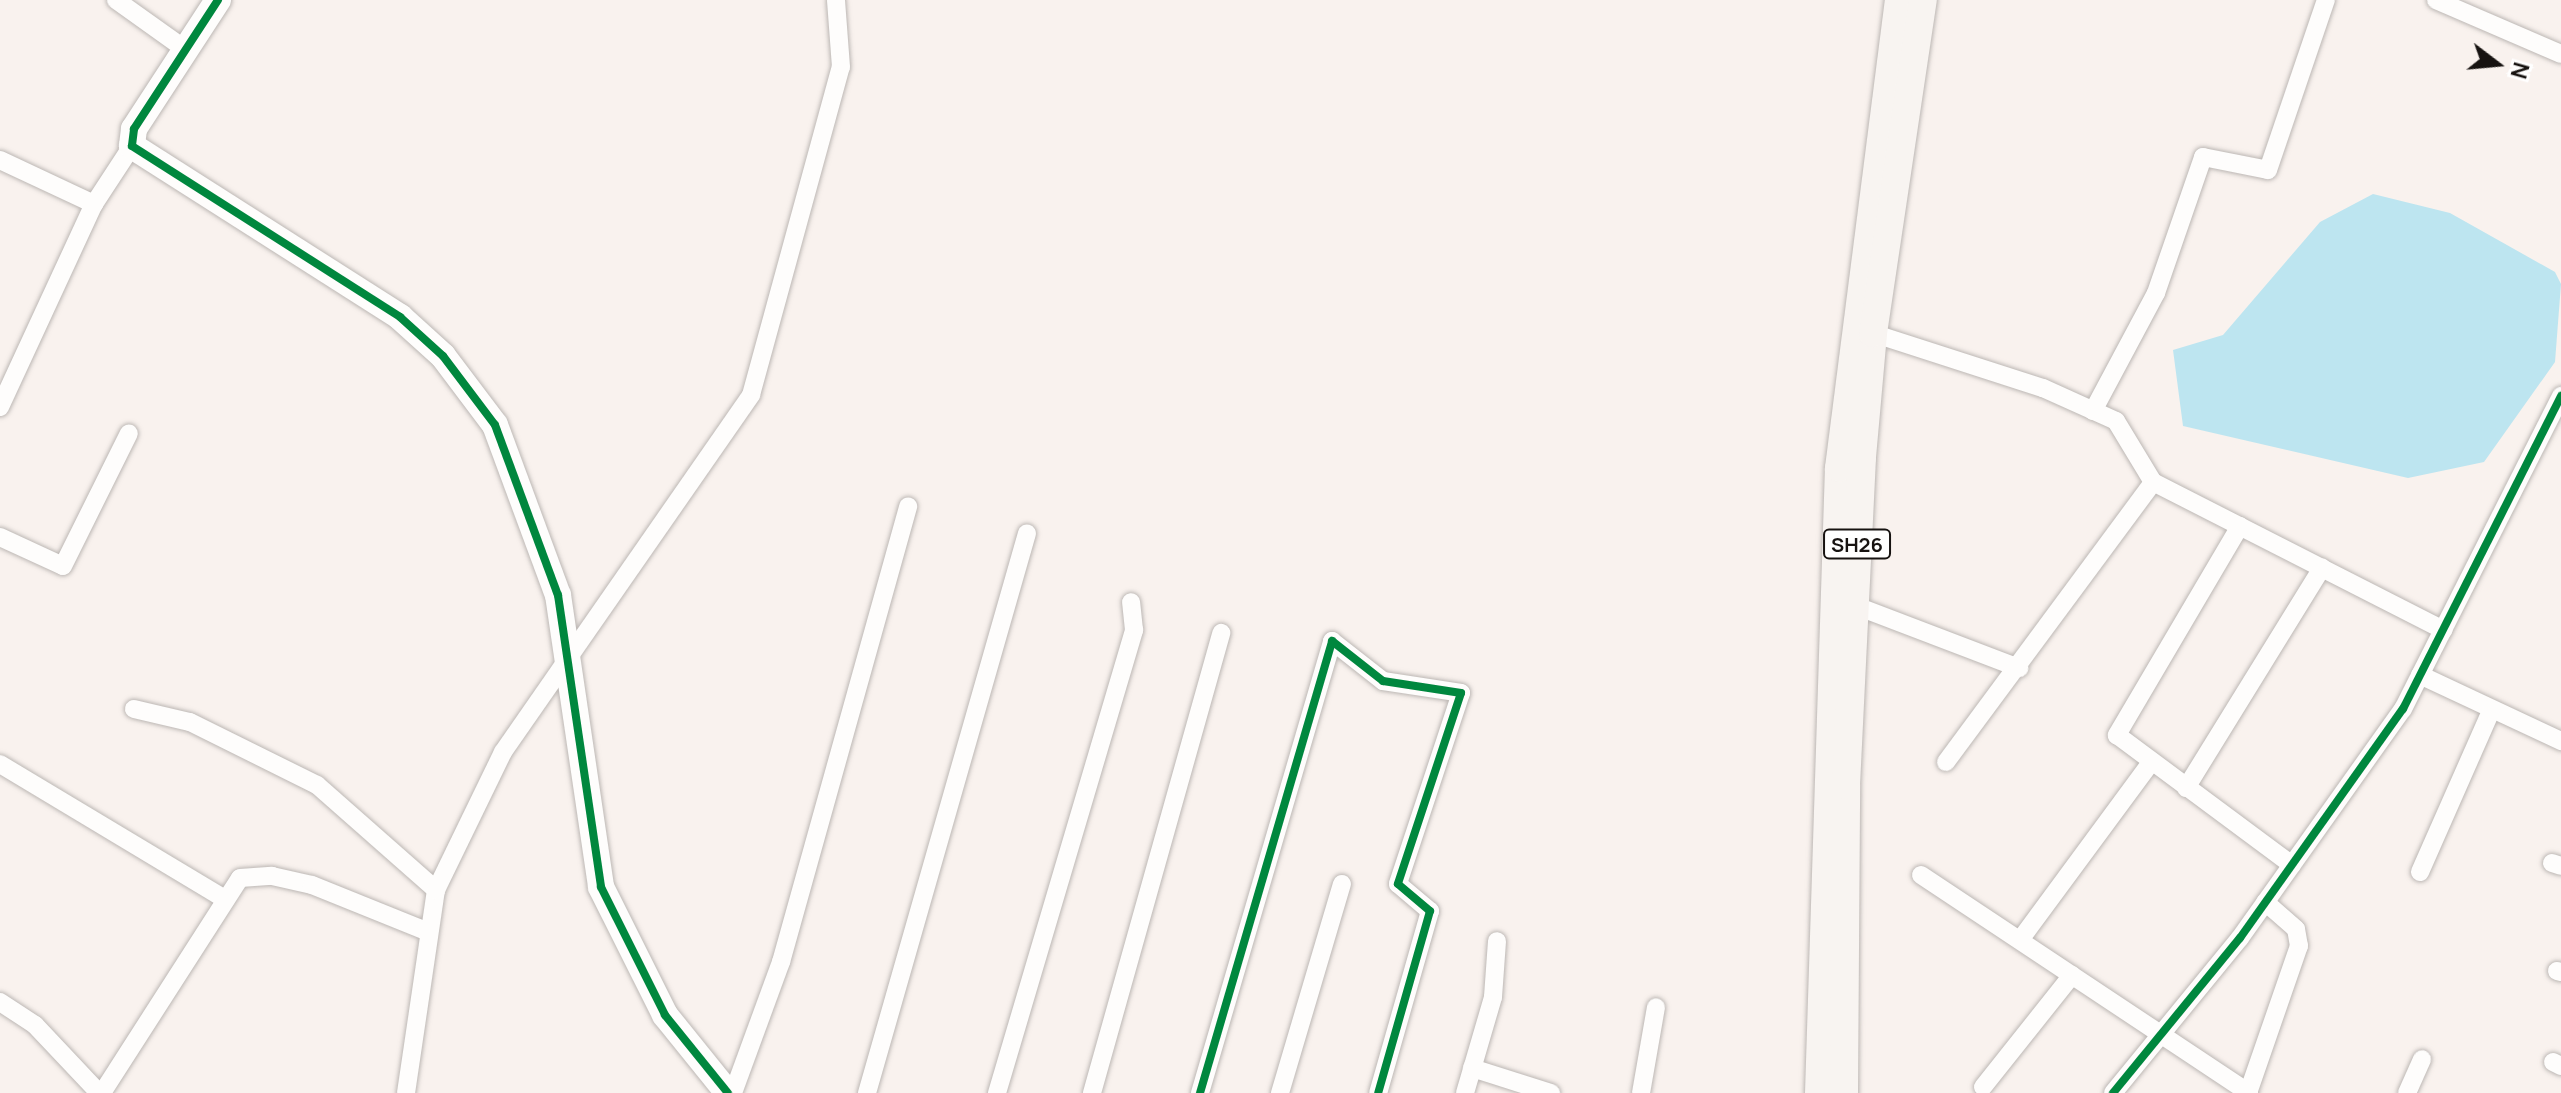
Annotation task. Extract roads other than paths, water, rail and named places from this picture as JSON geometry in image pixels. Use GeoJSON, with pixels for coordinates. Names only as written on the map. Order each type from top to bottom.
{"type":"FeatureCollection","features":[{"type":"Feature","properties":{"kind":"main road","name":"SH26"},"geometry":{"type":"LineString","coordinates":[[1819,1093],[1825,780],[1862,330],[1899,0]]}},
{"type":"Feature","properties":{"kind":"main road","name":"SH26"},"geometry":{"type":"LineString","coordinates":[[1844,1093],[1862,330],[1923,0]]}},
{"type":"Feature","properties":{"kind":"street"},"geometry":{"type":"LineString","coordinates":[[116,0],[186,50]]}},
{"type":"Feature","properties":{"kind":"street"},"geometry":{"type":"LineString","coordinates":[[0,407],[94,204],[132,146],[134,129],[218,0]]}},
{"type":"Feature","properties":{"kind":"street"},"geometry":{"type":"LineString","coordinates":[[406,1093],[426,931],[436,890],[503,752],[565,657],[751,395],[841,67],[836,0]]}},
{"type":"Feature","properties":{"kind":"street"},"geometry":{"type":"LineString","coordinates":[[2093,411],[2156,293],[2203,157],[2268,170],[2326,0]]}},
{"type":"Feature","properties":{"kind":"street"},"geometry":{"type":"LineString","coordinates":[[2436,0],[2561,54]]}},
{"type":"Feature","properties":{"kind":"street"},"geometry":{"type":"LineString","coordinates":[[132,146],[400,317],[443,356],[495,425],[520,480],[558,595],[601,887],[665,1015],[731,1093],[781,962],[908,506]]}},
{"type":"Feature","properties":{"kind":"street"},"geometry":{"type":"LineString","coordinates":[[0,160],[94,204]]}},
{"type":"Feature","properties":{"kind":"street"},"geometry":{"type":"LineString","coordinates":[[1862,330],[2116,421],[2153,482],[2444,630]]}},
{"type":"Feature","properties":{"kind":"street"},"geometry":{"type":"LineString","coordinates":[[2113,1093],[2265,902],[2420,675],[2561,396]]}},
{"type":"Feature","properties":{"kind":"street"},"geometry":{"type":"LineString","coordinates":[[0,537],[63,566],[129,433]]}},
{"type":"Feature","properties":{"kind":"street"},"geometry":{"type":"LineString","coordinates":[[1946,762],[2019,668],[2153,482]]}},
{"type":"Feature","properties":{"kind":"street"},"geometry":{"type":"LineString","coordinates":[[2240,526],[2118,732],[2151,762],[2292,865]]}},
{"type":"Feature","properties":{"kind":"street"},"geometry":{"type":"LineString","coordinates":[[867,1093],[1027,533]]}},
{"type":"Feature","properties":{"kind":"street"},"geometry":{"type":"LineString","coordinates":[[2186,788],[2322,568]]}},
{"type":"Feature","properties":{"kind":"street"},"geometry":{"type":"LineString","coordinates":[[997,1093],[1134,630],[1131,602]]}},
{"type":"Feature","properties":{"kind":"street"},"geometry":{"type":"LineString","coordinates":[[1854,605],[2019,668]]}},
{"type":"Feature","properties":{"kind":"street"},"geometry":{"type":"LineString","coordinates":[[1092,1093],[1221,633]]}},
{"type":"Feature","properties":{"kind":"street"},"geometry":{"type":"LineString","coordinates":[[1200,1093],[1332,641],[1383,681],[1461,693],[1398,884],[1430,911],[1378,1093]]}},
{"type":"Feature","properties":{"kind":"street"},"geometry":{"type":"LineString","coordinates":[[2420,675],[2561,741]]}},
{"type":"Feature","properties":{"kind":"street"},"geometry":{"type":"LineString","coordinates":[[134,709],[190,722],[328,791],[436,890]]}},
{"type":"Feature","properties":{"kind":"street"},"geometry":{"type":"LineString","coordinates":[[2420,872],[2492,709]]}},
{"type":"Feature","properties":{"kind":"street"},"geometry":{"type":"LineString","coordinates":[[2020,940],[2151,762]]}},
{"type":"Feature","properties":{"kind":"street"},"geometry":{"type":"LineString","coordinates":[[0,764],[225,899]]}},
{"type":"Feature","properties":{"kind":"street"},"geometry":{"type":"LineString","coordinates":[[1921,875],[2161,1031],[2249,1093],[2299,946],[2296,929],[2265,902]]}},
{"type":"Feature","properties":{"kind":"street"},"geometry":{"type":"LineString","coordinates":[[0,1002],[35,1025],[100,1093],[180,981],[240,878],[272,876],[426,931]]}},
{"type":"Feature","properties":{"kind":"street"},"geometry":{"type":"LineString","coordinates":[[1280,1093],[1342,884]]}},
{"type":"Feature","properties":{"kind":"street"},"geometry":{"type":"LineString","coordinates":[[1465,1093],[1493,997],[1497,941]]}},
{"type":"Feature","properties":{"kind":"street"},"geometry":{"type":"LineString","coordinates":[[1983,1087],[2072,975]]}},
{"type":"Feature","properties":{"kind":"street"},"geometry":{"type":"LineString","coordinates":[[1641,1093],[1656,1007]]}},
{"type":"Feature","properties":{"kind":"street"},"geometry":{"type":"LineString","coordinates":[[2407,1093],[2422,1059]]}},
{"type":"Feature","properties":{"kind":"street"},"geometry":{"type":"LineString","coordinates":[[1472,1068],[1551,1093]]}},
{"type":"Feature","properties":{"kind":"water"},"geometry":{"type":"Polygon","coordinates":[[[2373,194],[2450,213],[2555,272],[2561,284],[2555,362],[2484,462],[2408,478],[2183,426],[2173,350],[2223,335],[2320,222],[2373,194]]]}}]}
